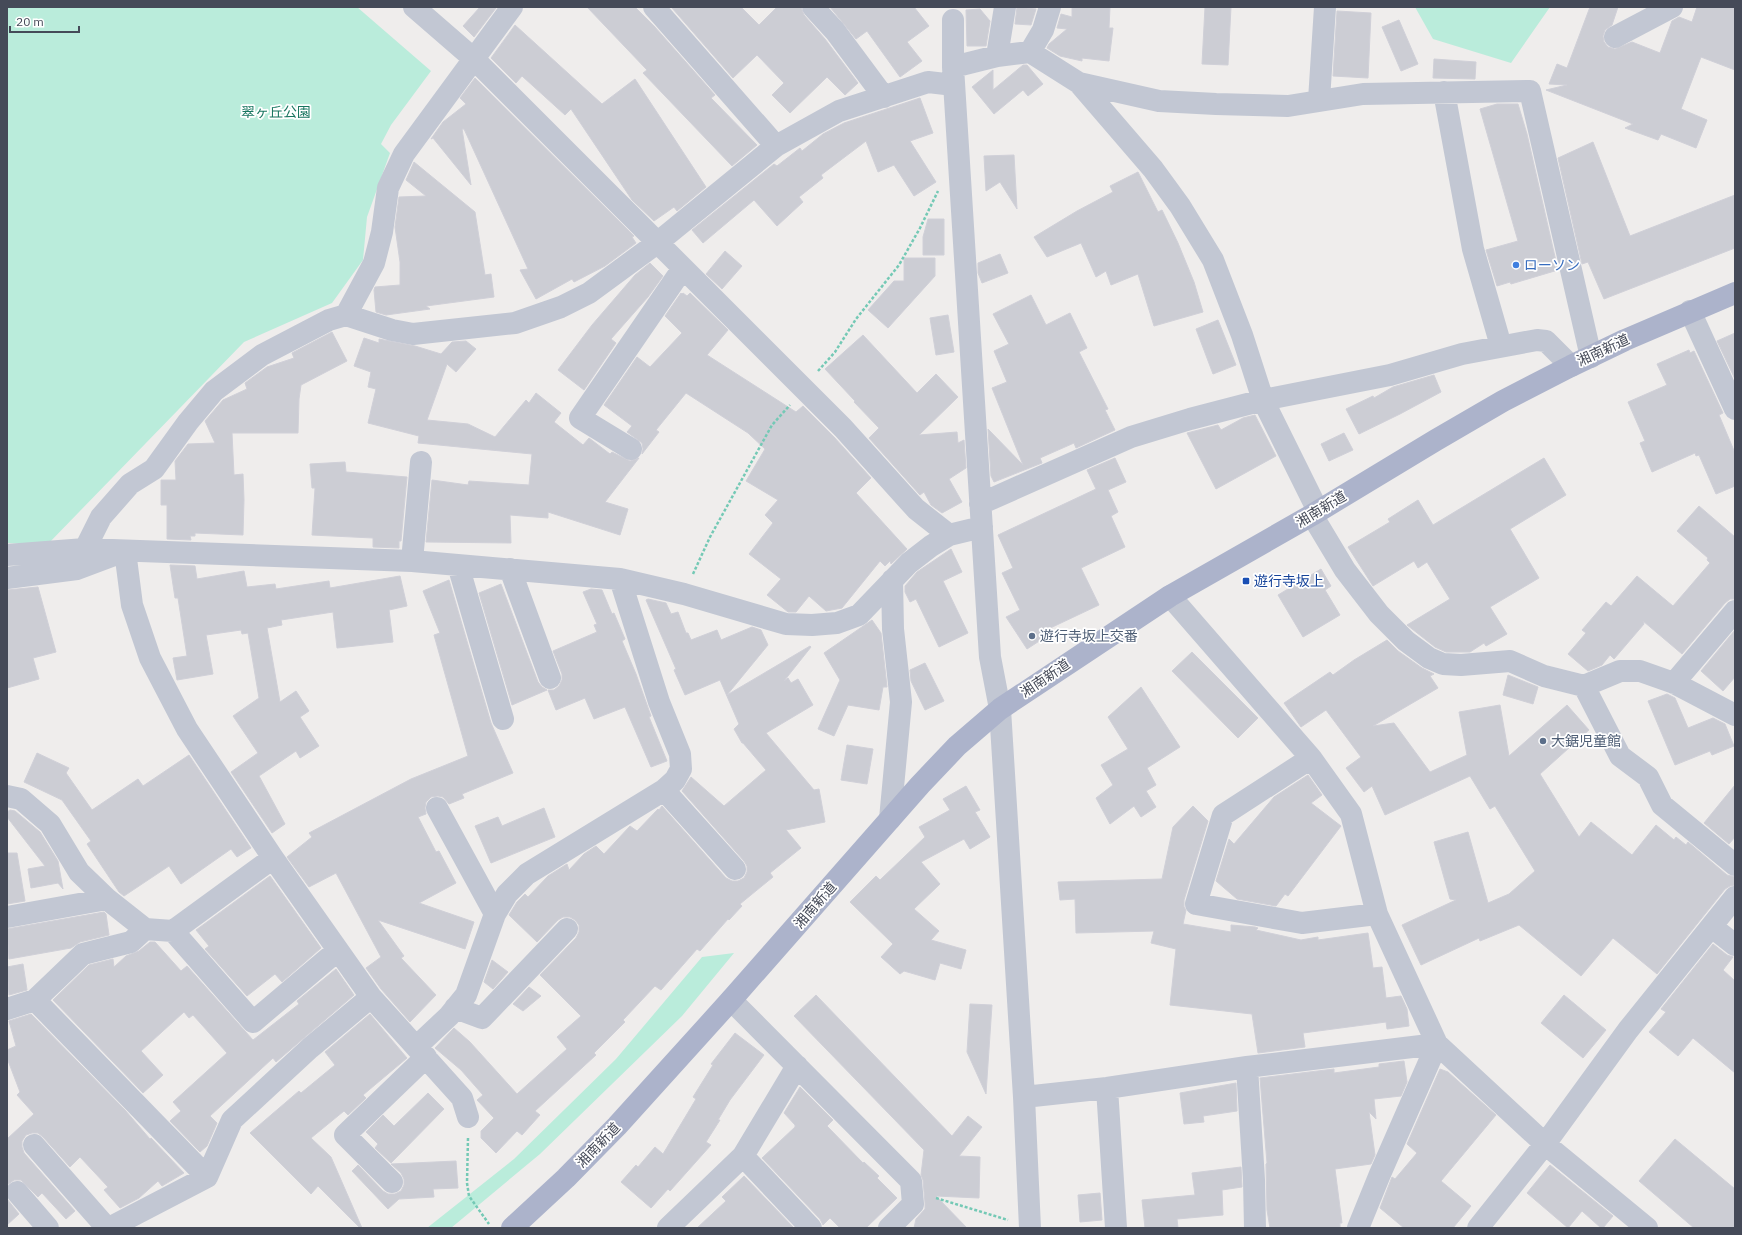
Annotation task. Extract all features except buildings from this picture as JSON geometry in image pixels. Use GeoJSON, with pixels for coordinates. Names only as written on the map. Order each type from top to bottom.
{"type":"FeatureCollection","features":[{"type":"Feature","properties":{"kind":"main road","name":"湘南新道"},"geometry":{"type":"LineString","coordinates":[[512,1228],[566,1178],[617,1126],[731,1000],[920,785],[957,746],[1000,709],[1170,596],[1315,513],[1436,440],[1503,402],[1571,366],[1690,311],[1735,293]]}},
{"type":"Feature","properties":{"kind":"street"},"geometry":{"type":"LineString","coordinates":[[414,7],[474,59],[656,243],[843,428],[916,509],[949,535]]}},
{"type":"Feature","properties":{"kind":"street"},"geometry":{"type":"LineString","coordinates":[[346,315],[374,263],[382,232],[388,188],[404,154],[512,7]]}},
{"type":"Feature","properties":{"kind":"street"},"geometry":{"type":"LineString","coordinates":[[654,7],[776,146]]}},
{"type":"Feature","properties":{"kind":"street"},"geometry":{"type":"LineString","coordinates":[[813,7],[835,31],[884,97]]}},
{"type":"Feature","properties":{"kind":"street"},"geometry":{"type":"LineString","coordinates":[[997,56],[1005,7]]}},
{"type":"Feature","properties":{"kind":"street"},"geometry":{"type":"LineString","coordinates":[[1030,52],[1043,30],[1050,7]]}},
{"type":"Feature","properties":{"kind":"street"},"geometry":{"type":"LineString","coordinates":[[1318,100],[1325,7]]}},
{"type":"Feature","properties":{"kind":"street"},"geometry":{"type":"LineString","coordinates":[[1615,37],[1672,7]]}},
{"type":"Feature","properties":{"kind":"street"},"geometry":{"type":"LineString","coordinates":[[953,20],[954,76],[980,504],[990,657],[1000,709],[1024,1097],[1030,1227]]}},
{"type":"Feature","properties":{"kind":"street"},"geometry":{"type":"LineString","coordinates":[[85,549],[101,517],[130,484],[154,469],[188,422],[214,391],[262,355],[329,320],[346,315],[392,330],[413,334],[515,323],[561,307],[589,293],[656,243],[776,146],[839,111],[928,82],[954,76],[997,56],[1030,52],[1079,83],[1153,169],[1180,206],[1213,260],[1242,334],[1263,400],[1315,513],[1345,570],[1379,614],[1406,641],[1429,658],[1443,664],[1461,665],[1510,661],[1544,676],[1584,686],[1620,671],[1640,671],[1674,682],[1732,709]]}},
{"type":"Feature","properties":{"kind":"street"},"geometry":{"type":"LineString","coordinates":[[1079,83],[1159,101],[1288,106],[1363,94],[1530,91],[1591,357]]}},
{"type":"Feature","properties":{"kind":"street"},"geometry":{"type":"LineString","coordinates":[[1444,92],[1473,249],[1501,346]]}},
{"type":"Feature","properties":{"kind":"street"},"geometry":{"type":"LineString","coordinates":[[631,449],[580,418],[682,268]]}},
{"type":"Feature","properties":{"kind":"street"},"geometry":{"type":"LineString","coordinates":[[1690,311],[1735,410]]}},
{"type":"Feature","properties":{"kind":"street"},"geometry":{"type":"LineString","coordinates":[[980,504],[1131,438],[1190,419],[1263,400],[1390,375],[1462,354],[1537,340],[1546,341],[1571,366]]}},
{"type":"Feature","properties":{"kind":"street"},"geometry":{"type":"LineString","coordinates":[[412,562],[421,462]]}},
{"type":"Feature","properties":{"kind":"street"},"geometry":{"type":"LineString","coordinates":[[7,555],[85,549],[412,562],[620,579],[684,594],[786,624],[812,625],[838,623],[858,615],[909,563],[931,546],[949,535],[982,527]]}},
{"type":"Feature","properties":{"kind":"street"},"geometry":{"type":"LineString","coordinates":[[7,578],[77,569],[125,551]]}},
{"type":"Feature","properties":{"kind":"street"},"geometry":{"type":"LineString","coordinates":[[125,551],[132,605],[150,658],[188,729],[273,858],[371,997],[462,1098],[468,1118]]}},
{"type":"Feature","properties":{"kind":"street"},"geometry":{"type":"LineString","coordinates":[[458,565],[503,719]]}},
{"type":"Feature","properties":{"kind":"street"},"geometry":{"type":"LineString","coordinates":[[510,570],[550,678]]}},
{"type":"Feature","properties":{"kind":"street"},"geometry":{"type":"LineString","coordinates":[[392,1182],[345,1135],[421,1052],[466,995],[495,914],[507,894],[527,874],[664,790],[675,780],[681,769],[680,754],[659,702],[620,579]]}},
{"type":"Feature","properties":{"kind":"street"},"geometry":{"type":"LineString","coordinates":[[890,819],[901,702],[893,629],[892,580]]}},
{"type":"Feature","properties":{"kind":"street"},"geometry":{"type":"LineString","coordinates":[[1170,596],[1311,758],[1351,814],[1377,914],[1437,1044],[1545,1144],[1647,1228]]}},
{"type":"Feature","properties":{"kind":"street"},"geometry":{"type":"LineString","coordinates":[[1674,682],[1735,611]]}},
{"type":"Feature","properties":{"kind":"street"},"geometry":{"type":"LineString","coordinates":[[1584,686],[1620,756],[1648,777],[1662,805],[1735,865]]}},
{"type":"Feature","properties":{"kind":"street"},"geometry":{"type":"LineString","coordinates":[[1311,758],[1223,815],[1196,904],[1302,922],[1377,914]]}},
{"type":"Feature","properties":{"kind":"street"},"geometry":{"type":"LineString","coordinates":[[664,790],[735,869]]}},
{"type":"Feature","properties":{"kind":"street"},"geometry":{"type":"LineString","coordinates":[[7,796],[21,799],[50,824],[79,872],[107,899],[145,929],[173,931],[273,858]]}},
{"type":"Feature","properties":{"kind":"street"},"geometry":{"type":"LineString","coordinates":[[437,808],[495,914]]}},
{"type":"Feature","properties":{"kind":"street"},"geometry":{"type":"LineString","coordinates":[[1478,1228],[1545,1144],[1628,1030],[1735,897]]}},
{"type":"Feature","properties":{"kind":"street"},"geometry":{"type":"LineString","coordinates":[[7,917],[107,899]]}},
{"type":"Feature","properties":{"kind":"street"},"geometry":{"type":"LineString","coordinates":[[1712,927],[1735,945]]}},
{"type":"Feature","properties":{"kind":"street"},"geometry":{"type":"LineString","coordinates":[[7,1009],[35,1000],[83,954],[131,942],[145,929]]}},
{"type":"Feature","properties":{"kind":"street"},"geometry":{"type":"LineString","coordinates":[[455,1008],[482,1018],[568,929]]}},
{"type":"Feature","properties":{"kind":"street"},"geometry":{"type":"LineString","coordinates":[[173,931],[253,1022],[338,951]]}},
{"type":"Feature","properties":{"kind":"street"},"geometry":{"type":"LineString","coordinates":[[34,1145],[108,1228],[207,1177],[232,1120],[310,1048],[371,997]]}},
{"type":"Feature","properties":{"kind":"street"},"geometry":{"type":"LineString","coordinates":[[35,1000],[207,1177]]}},
{"type":"Feature","properties":{"kind":"street"},"geometry":{"type":"LineString","coordinates":[[731,1000],[911,1181],[913,1204],[888,1228]]}},
{"type":"Feature","properties":{"kind":"street"},"geometry":{"type":"LineString","coordinates":[[1024,1097],[1107,1088],[1247,1067],[1437,1044]]}},
{"type":"Feature","properties":{"kind":"street"},"geometry":{"type":"LineString","coordinates":[[1358,1228],[1437,1044]]}},
{"type":"Feature","properties":{"kind":"street"},"geometry":{"type":"LineString","coordinates":[[670,1227],[743,1156],[797,1066]]}},
{"type":"Feature","properties":{"kind":"street"},"geometry":{"type":"LineString","coordinates":[[1247,1067],[1254,1180],[1255,1228]]}},
{"type":"Feature","properties":{"kind":"street"},"geometry":{"type":"LineString","coordinates":[[1107,1088],[1116,1228]]}},
{"type":"Feature","properties":{"kind":"street"},"geometry":{"type":"LineString","coordinates":[[743,1156],[811,1228]]}},
{"type":"Feature","properties":{"kind":"street"},"geometry":{"type":"LineString","coordinates":[[17,1192],[48,1228]]}},
{"type":"Feature","properties":{"kind":"path"},"geometry":{"type":"LineString","coordinates":[[468,1118],[467,1183],[469,1196],[492,1228]]}},
{"type":"Feature","properties":{"kind":"path"},"geometry":{"type":"LineString","coordinates":[[912,1193],[949,1201],[1030,1227]]}},
{"type":"Feature","properties":{"kind":"green space","name":"翠ヶ丘公園"},"geometry":{"type":"Polygon","coordinates":[[[7,7],[357,7],[431,71],[391,125],[381,144],[390,153],[367,217],[363,260],[332,303],[244,342],[47,545],[7,543],[7,7]]]}},
{"type":"Feature","properties":{"kind":"green space"},"geometry":{"type":"Polygon","coordinates":[[[1415,7],[1550,7],[1511,63],[1433,39],[1415,7]]]}},
{"type":"Feature","properties":{"kind":"green space"},"geometry":{"type":"Polygon","coordinates":[[[734,953],[682,1016],[540,1154],[451,1228],[427,1228],[514,1159],[616,1059],[702,957],[734,953]]]}},
{"type":"Feature","properties":{"kind":"place","name":"ローソン"},"geometry":{"type":"Point","coordinates":[1516,265]}},
{"type":"Feature","properties":{"kind":"place","name":"遊行寺坂上"},"geometry":{"type":"Point","coordinates":[1246,581]}},
{"type":"Feature","properties":{"kind":"place","name":"遊行寺坂上交番"},"geometry":{"type":"Point","coordinates":[1032,636]}},
{"type":"Feature","properties":{"kind":"place","name":"大鋸児童館"},"geometry":{"type":"Point","coordinates":[1543,741]}}]}
